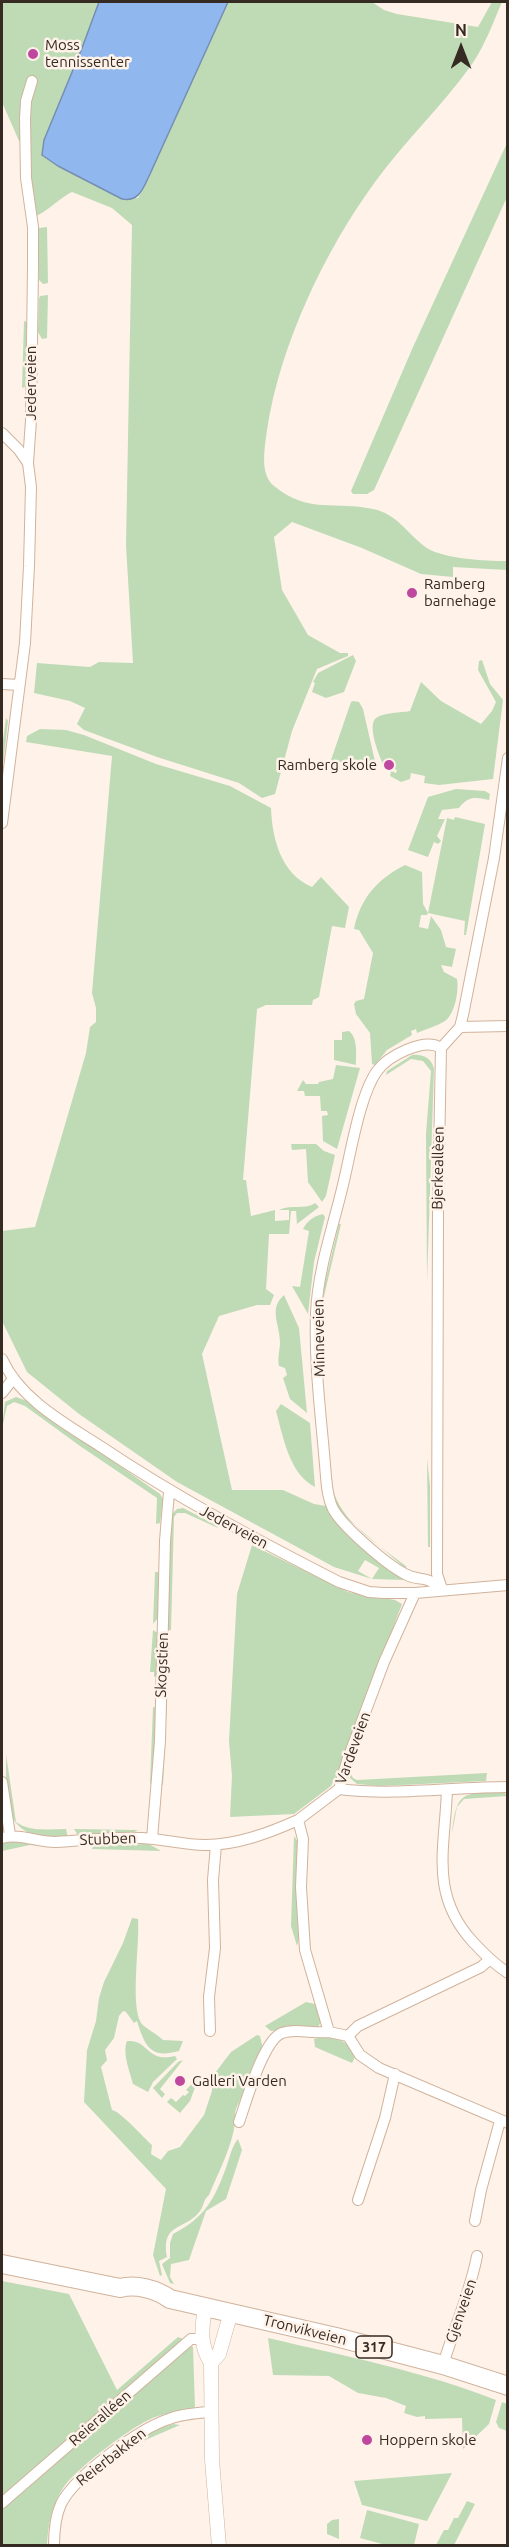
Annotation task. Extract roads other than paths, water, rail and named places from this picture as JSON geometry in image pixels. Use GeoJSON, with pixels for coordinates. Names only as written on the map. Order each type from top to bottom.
{"type":"FeatureCollection","features":[{"type":"Feature","properties":{"kind":"main road","name":"Tronvikveien"},"geometry":{"type":"LineString","coordinates":[[2,2264],[120,2288],[128,2296],[147,2301],[160,2302],[170,2299],[231,2312],[443,2365],[507,2386]]}},
{"type":"Feature","properties":{"kind":"street","name":"Jederveien"},"geometry":{"type":"LineString","coordinates":[[2,823],[25,643],[30,566],[31,487],[28,463],[31,428],[33,227],[26,178],[25,119],[26,101],[32,81]]}},
{"type":"Feature","properties":{"kind":"street"},"geometry":{"type":"LineString","coordinates":[[2,433],[28,463]]}},
{"type":"Feature","properties":{"kind":"street"},"geometry":{"type":"LineString","coordinates":[[2,684],[19,685]]}},
{"type":"Feature","properties":{"kind":"street"},"geometry":{"type":"LineString","coordinates":[[441,1048],[460,1027],[494,858],[507,758]]}},
{"type":"Feature","properties":{"kind":"street"},"geometry":{"type":"LineString","coordinates":[[460,1027],[507,1026]]}},
{"type":"Feature","properties":{"kind":"street","name":"Minneveien"},"geometry":{"type":"LineString","coordinates":[[441,1048],[431,1044],[412,1048],[393,1058],[377,1071],[358,1120],[321,1271],[316,1326],[326,1477],[333,1509],[356,1535],[401,1572],[413,1577],[429,1578],[442,1589]]}},
{"type":"Feature","properties":{"kind":"street","name":"Bjerkeallèen"},"geometry":{"type":"LineString","coordinates":[[441,1048],[437,1574],[442,1589]]}},
{"type":"Feature","properties":{"kind":"street","name":"Jederveien"},"geometry":{"type":"LineString","coordinates":[[2,1359],[13,1379],[44,1408],[169,1492],[339,1582],[369,1592],[415,1593],[507,1585]]}},
{"type":"Feature","properties":{"kind":"street"},"geometry":{"type":"LineString","coordinates":[[2,1393],[13,1379]]}},
{"type":"Feature","properties":{"kind":"street","name":"Skogstien"},"geometry":{"type":"LineString","coordinates":[[152,1839],[160,1741],[165,1541],[169,1492]]}},
{"type":"Feature","properties":{"kind":"street","name":"Vardeveien"},"geometry":{"type":"LineString","coordinates":[[298,1820],[339,1789],[347,1761],[395,1634],[415,1593]]}},
{"type":"Feature","properties":{"kind":"street"},"geometry":{"type":"LineString","coordinates":[[2,1782],[6,1837]]}},
{"type":"Feature","properties":{"kind":"street"},"geometry":{"type":"LineString","coordinates":[[339,1789],[357,1791],[447,1790],[507,1787]]}},
{"type":"Feature","properties":{"kind":"street"},"geometry":{"type":"LineString","coordinates":[[447,1790],[442,1856],[445,1893],[449,1906],[466,1934],[489,1960],[507,1972]]}},
{"type":"Feature","properties":{"kind":"street"},"geometry":{"type":"LineString","coordinates":[[298,1820],[303,1839],[301,1887],[305,1950],[329,2032]]}},
{"type":"Feature","properties":{"kind":"street","name":"Stubben"},"geometry":{"type":"LineString","coordinates":[[6,1837],[16,1835],[42,1842],[152,1839],[183,1844],[216,1845],[266,1834],[298,1820]]}},
{"type":"Feature","properties":{"kind":"street"},"geometry":{"type":"LineString","coordinates":[[210,2031],[209,1997],[215,1948],[213,1880],[216,1845]]}},
{"type":"Feature","properties":{"kind":"street"},"geometry":{"type":"LineString","coordinates":[[348,2037],[358,2026],[427,1995],[481,1967],[489,1960]]}},
{"type":"Feature","properties":{"kind":"street"},"geometry":{"type":"LineString","coordinates":[[239,2122],[262,2060],[275,2037],[285,2032],[329,2032],[348,2037],[364,2059],[504,2122],[481,2190],[476,2221]]}},
{"type":"Feature","properties":{"kind":"street"},"geometry":{"type":"LineString","coordinates":[[358,2200],[385,2118],[395,2074]]}},
{"type":"Feature","properties":{"kind":"street","name":"Gjenveien"},"geometry":{"type":"LineString","coordinates":[[443,2365],[473,2277],[477,2256]]}},
{"type":"Feature","properties":{"kind":"street"},"geometry":{"type":"LineString","coordinates":[[205,2307],[201,2339],[205,2353],[211,2362],[210,2412],[219,2546]]}},
{"type":"Feature","properties":{"kind":"street"},"geometry":{"type":"LineString","coordinates":[[211,2362],[219,2354],[231,2312]]}},
{"type":"Feature","properties":{"kind":"street","name":"Reieralléen"},"geometry":{"type":"LineString","coordinates":[[2,2504],[191,2339],[201,2339]]}},
{"type":"Feature","properties":{"kind":"street","name":"Reierbakken"},"geometry":{"type":"LineString","coordinates":[[54,2546],[56,2518],[61,2505],[71,2488],[81,2478],[140,2432],[153,2425],[170,2418],[210,2412]]}},
{"type":"Feature","properties":{"kind":"water"},"geometry":{"type":"Polygon","coordinates":[[[99,2],[228,2],[145,184],[137,196],[128,199],[122,199],[58,166],[42,155],[44,140],[99,2]]]}},
{"type":"Feature","properties":{"kind":"place","name":"Moss tennissenter"},"geometry":{"type":"Point","coordinates":[33,54]}},
{"type":"Feature","properties":{"kind":"place","name":"Ramberg barnehage"},"geometry":{"type":"Point","coordinates":[412,593]}},
{"type":"Feature","properties":{"kind":"place","name":"Ramberg skole"},"geometry":{"type":"Point","coordinates":[389,765]}},
{"type":"Feature","properties":{"kind":"place","name":"Galleri Varden"},"geometry":{"type":"Point","coordinates":[180,2081]}},
{"type":"Feature","properties":{"kind":"place","name":"Hoppern skole"},"geometry":{"type":"Point","coordinates":[367,2440]}}]}
